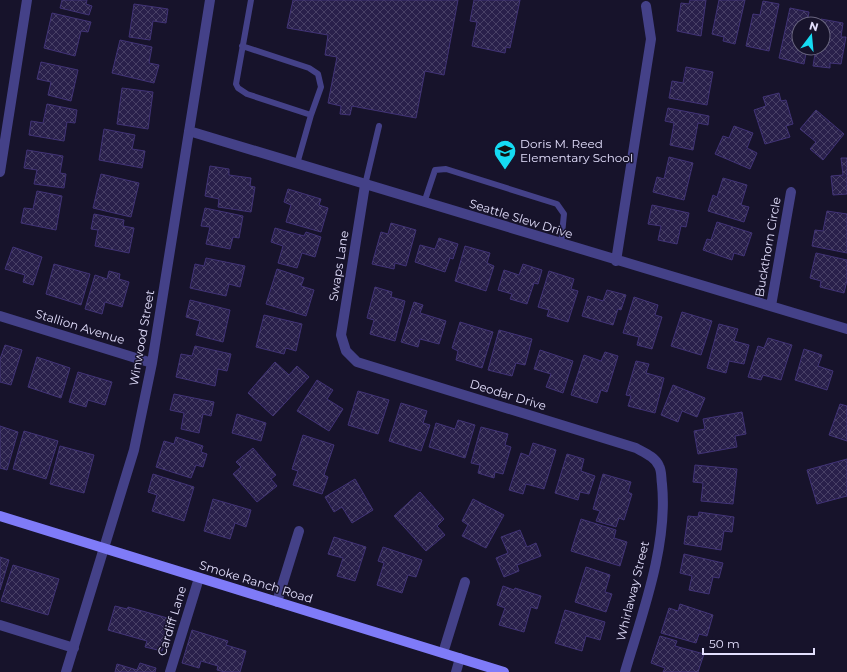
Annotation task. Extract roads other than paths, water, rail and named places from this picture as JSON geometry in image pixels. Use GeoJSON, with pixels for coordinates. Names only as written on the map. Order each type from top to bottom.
{"type":"FeatureCollection","features":[{"type":"Feature","properties":{"kind":"main road","name":"Smoke Ranch Road"},"geometry":{"type":"LineString","coordinates":[[0,516],[504,672]]}},
{"type":"Feature","properties":{"kind":"street"},"geometry":{"type":"LineString","coordinates":[[0,172],[27,0]]}},
{"type":"Feature","properties":{"kind":"street","name":"Winwood Street"},"geometry":{"type":"LineString","coordinates":[[66,672],[134,450],[152,363],[210,0]]}},
{"type":"Feature","properties":{"kind":"street"},"geometry":{"type":"LineString","coordinates":[[616,261],[651,39],[646,6]]}},
{"type":"Feature","properties":{"kind":"street","name":"Seattle Slew Drive"},"geometry":{"type":"LineString","coordinates":[[189,132],[847,329]]}},
{"type":"Feature","properties":{"kind":"street","name":"Swaps Lane"},"geometry":{"type":"LineString","coordinates":[[346,352],[341,335],[365,185]]}},
{"type":"Feature","properties":{"kind":"street","name":"Buckthorn Circle"},"geometry":{"type":"LineString","coordinates":[[771,306],[791,192]]}},
{"type":"Feature","properties":{"kind":"street","name":"Stallion Avenue"},"geometry":{"type":"LineString","coordinates":[[0,316],[152,363]]}},
{"type":"Feature","properties":{"kind":"street","name":"Deodar Drive"},"geometry":{"type":"LineString","coordinates":[[346,352],[357,362],[636,448],[653,457],[660,467]]}},
{"type":"Feature","properties":{"kind":"street","name":"Whirlaway Street"},"geometry":{"type":"LineString","coordinates":[[625,672],[651,585],[659,545],[663,496],[660,467]]}},
{"type":"Feature","properties":{"kind":"street"},"geometry":{"type":"LineString","coordinates":[[277,602],[298,531]]}},
{"type":"Feature","properties":{"kind":"street","name":"Cardiff Lane"},"geometry":{"type":"LineString","coordinates":[[170,672],[199,578]]}},
{"type":"Feature","properties":{"kind":"street"},"geometry":{"type":"LineString","coordinates":[[443,653],[465,582]]}},
{"type":"Feature","properties":{"kind":"street"},"geometry":{"type":"LineString","coordinates":[[0,625],[74,648]]}},
{"type":"Feature","properties":{"kind":"street"},"geometry":{"type":"LineString","coordinates":[[456,672],[460,658]]}},
{"type":"Feature","properties":{"kind":"lane"},"geometry":{"type":"LineString","coordinates":[[251,0],[236,84],[238,88],[247,94],[311,115]]}},
{"type":"Feature","properties":{"kind":"lane"},"geometry":{"type":"LineString","coordinates":[[242,46],[309,68],[318,74],[321,87],[311,115],[297,164]]}},
{"type":"Feature","properties":{"kind":"lane"},"geometry":{"type":"LineString","coordinates":[[365,185],[379,126]]}},
{"type":"Feature","properties":{"kind":"lane"},"geometry":{"type":"LineString","coordinates":[[424,203],[435,170],[446,169],[557,204],[564,214],[561,244]]}},
{"type":"Feature","properties":{"kind":"place","name":"Doris M. Reed Elementary School"},"geometry":{"type":"Point","coordinates":[505,170]}}]}
